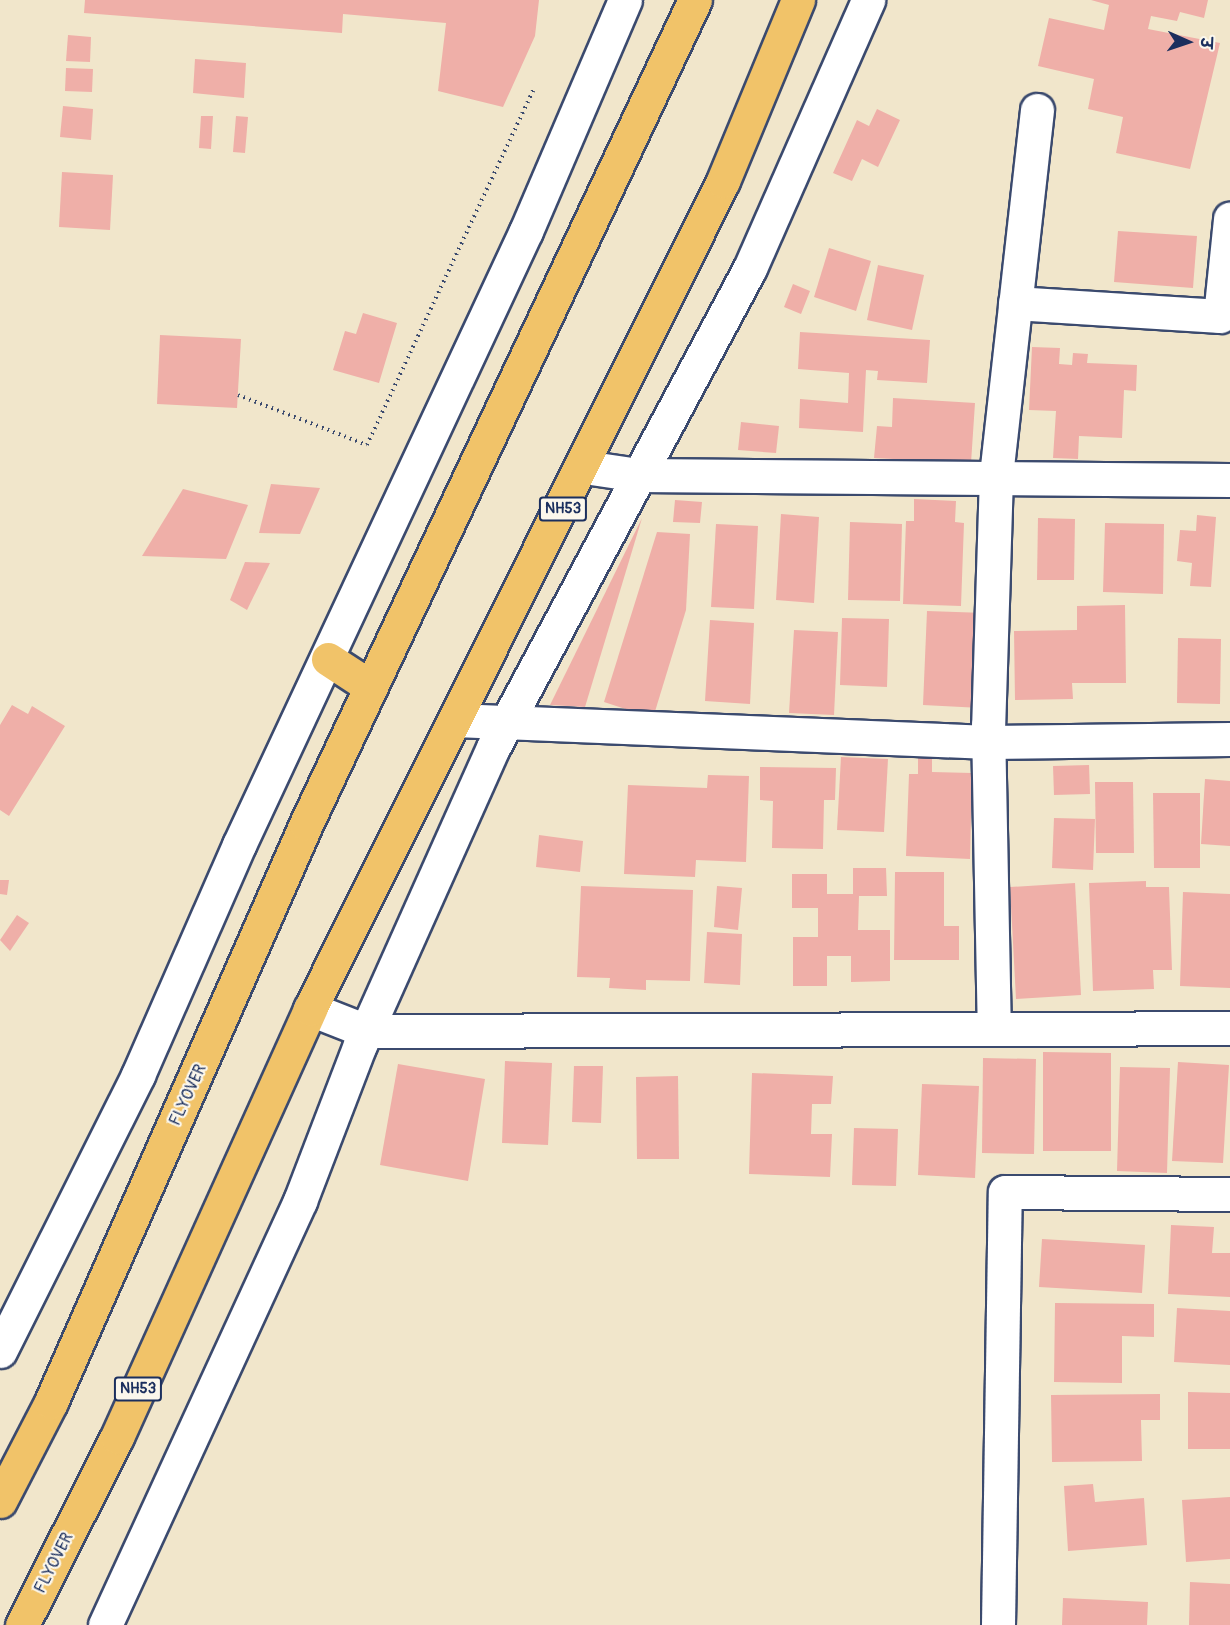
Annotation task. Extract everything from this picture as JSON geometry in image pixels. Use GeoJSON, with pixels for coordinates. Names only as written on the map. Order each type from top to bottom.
{"type":"FeatureCollection","features":[{"type":"Feature","properties":{"kind":"highway","name":"FLYOVER"},"geometry":{"type":"LineString","coordinates":[[0,1501],[51,1402],[371,687],[695,0]]}},
{"type":"Feature","properties":{"kind":"highway","name":"NH53"},"geometry":{"type":"LineString","coordinates":[[310,1009],[584,467],[723,181],[798,0]]}},
{"type":"Feature","properties":{"kind":"highway"},"geometry":{"type":"LineString","coordinates":[[328,658],[371,687]]}},
{"type":"Feature","properties":{"kind":"highway","name":"FLYOVER"},"geometry":{"type":"LineString","coordinates":[[22,1625],[117,1437],[310,1009]]}},
{"type":"Feature","properties":{"kind":"street"},"geometry":{"type":"LineString","coordinates":[[0,1351],[138,1075],[526,231],[625,0]]}},
{"type":"Feature","properties":{"kind":"street"},"geometry":{"type":"LineString","coordinates":[[105,1625],[295,1211],[366,1031],[504,726],[750,268],[868,0]]}},
{"type":"Feature","properties":{"kind":"street"},"geometry":{"type":"LineString","coordinates":[[994,1029],[989,742],[996,476],[1037,110]]}},
{"type":"Feature","properties":{"kind":"street"},"geometry":{"type":"LineString","coordinates":[[1015,303],[1220,316],[1230,219]]}},
{"type":"Feature","properties":{"kind":"street"},"geometry":{"type":"LineString","coordinates":[[584,467],[638,475],[996,476],[1230,480]]}},
{"type":"Feature","properties":{"kind":"street"},"geometry":{"type":"LineString","coordinates":[[455,720],[504,726],[989,742],[1230,739]]}},
{"type":"Feature","properties":{"kind":"street"},"geometry":{"type":"LineString","coordinates":[[310,1009],[366,1031],[1230,1029]]}},
{"type":"Feature","properties":{"kind":"street"},"geometry":{"type":"LineString","coordinates":[[998,1625],[1005,1192],[1230,1194]]}},
{"type":"Feature","properties":{"kind":"path"},"geometry":{"type":"LineString","coordinates":[[238,395],[366,445],[534,89]]}},
{"type":"Feature","properties":{"kind":"building"},"geometry":{"type":"Polygon","coordinates":[[[85,0],[539,0],[535,36],[503,107],[438,91],[446,23],[343,14],[342,33],[84,13],[85,0]]]}},
{"type":"Feature","properties":{"kind":"building"},"geometry":{"type":"Polygon","coordinates":[[[1091,0],[1208,0],[1204,18],[1180,12],[1177,21],[1151,16],[1148,29],[1220,43],[1190,169],[1116,153],[1123,117],[1088,109],[1094,79],[1038,66],[1049,18],[1104,30],[1109,5],[1091,0]]]}},
{"type":"Feature","properties":{"kind":"building"},"geometry":{"type":"Polygon","coordinates":[[[68,35],[91,37],[90,62],[66,61],[68,35]]]}},
{"type":"Feature","properties":{"kind":"building"},"geometry":{"type":"Polygon","coordinates":[[[195,59],[246,63],[244,98],[193,93],[195,59]]]}},
{"type":"Feature","properties":{"kind":"building"},"geometry":{"type":"Polygon","coordinates":[[[66,68],[93,69],[92,92],[65,91],[66,68]]]}},
{"type":"Feature","properties":{"kind":"building"},"geometry":{"type":"Polygon","coordinates":[[[63,106],[93,109],[91,140],[60,137],[63,106]]]}},
{"type":"Feature","properties":{"kind":"building"},"geometry":{"type":"Polygon","coordinates":[[[877,109],[900,120],[878,167],[862,159],[852,181],[833,173],[857,120],[869,126],[877,109]]]}},
{"type":"Feature","properties":{"kind":"building"},"geometry":{"type":"Polygon","coordinates":[[[201,116],[213,116],[211,149],[199,148],[201,116]]]}},
{"type":"Feature","properties":{"kind":"building"},"geometry":{"type":"Polygon","coordinates":[[[236,116],[248,117],[245,153],[233,152],[236,116]]]}},
{"type":"Feature","properties":{"kind":"building"},"geometry":{"type":"Polygon","coordinates":[[[62,172],[113,175],[110,230],[59,227],[62,172]]]}},
{"type":"Feature","properties":{"kind":"building"},"geometry":{"type":"Polygon","coordinates":[[[1118,231],[1197,236],[1193,288],[1114,282],[1118,231]]]}},
{"type":"Feature","properties":{"kind":"building"},"geometry":{"type":"Polygon","coordinates":[[[829,248],[871,261],[856,311],[814,297],[829,248]]]}},
{"type":"Feature","properties":{"kind":"building"},"geometry":{"type":"Polygon","coordinates":[[[878,265],[924,275],[912,330],[867,320],[878,265]]]}},
{"type":"Feature","properties":{"kind":"building"},"geometry":{"type":"Polygon","coordinates":[[[793,284],[810,291],[801,314],[784,307],[793,284]]]}},
{"type":"Feature","properties":{"kind":"building"},"geometry":{"type":"Polygon","coordinates":[[[363,313],[397,323],[379,383],[333,370],[345,331],[356,334],[363,313]]]}},
{"type":"Feature","properties":{"kind":"building"},"geometry":{"type":"Polygon","coordinates":[[[800,332],[930,340],[927,383],[877,380],[878,371],[866,370],[863,432],[799,428],[800,399],[848,403],[849,373],[798,369],[800,332]]]}},
{"type":"Feature","properties":{"kind":"building"},"geometry":{"type":"Polygon","coordinates":[[[160,335],[241,339],[237,408],[157,404],[160,335]]]}},
{"type":"Feature","properties":{"kind":"building"},"geometry":{"type":"Polygon","coordinates":[[[1032,347],[1060,348],[1059,364],[1072,365],[1073,353],[1088,354],[1087,363],[1137,365],[1136,391],[1124,390],[1122,438],[1079,436],[1078,459],[1053,458],[1056,411],[1029,410],[1032,347]]]}},
{"type":"Feature","properties":{"kind":"building"},"geometry":{"type":"Polygon","coordinates":[[[893,398],[975,403],[971,463],[874,458],[877,426],[892,427],[893,398]]]}},
{"type":"Feature","properties":{"kind":"building"},"geometry":{"type":"Polygon","coordinates":[[[741,422],[779,426],[776,453],[738,450],[741,422]]]}},
{"type":"Feature","properties":{"kind":"building"},"geometry":{"type":"Polygon","coordinates":[[[271,484],[320,488],[300,534],[259,533],[271,484]]]}},
{"type":"Feature","properties":{"kind":"building"},"geometry":{"type":"Polygon","coordinates":[[[183,489],[248,505],[226,559],[142,556],[183,489]]]}},
{"type":"Feature","properties":{"kind":"building"},"geometry":{"type":"Polygon","coordinates":[[[914,499],[956,501],[955,522],[964,523],[961,606],[903,604],[906,521],[914,521],[914,499]]]}},
{"type":"Feature","properties":{"kind":"building"},"geometry":{"type":"Polygon","coordinates":[[[675,500],[702,502],[700,523],[673,522],[675,500]]]}},
{"type":"Feature","properties":{"kind":"building"},"geometry":{"type":"Polygon","coordinates":[[[781,514],[819,517],[814,603],[776,600],[781,514]]]}},
{"type":"Feature","properties":{"kind":"building"},"geometry":{"type":"Polygon","coordinates":[[[1197,515],[1216,517],[1211,587],[1190,586],[1192,563],[1177,561],[1180,530],[1196,531],[1197,515]]]}},
{"type":"Feature","properties":{"kind":"building"},"geometry":{"type":"Polygon","coordinates":[[[642,518],[585,707],[550,705],[642,518]]]}},
{"type":"Feature","properties":{"kind":"building"},"geometry":{"type":"Polygon","coordinates":[[[1038,518],[1075,519],[1074,580],[1037,580],[1038,518]]]}},
{"type":"Feature","properties":{"kind":"building"},"geometry":{"type":"Polygon","coordinates":[[[850,522],[902,524],[900,601],[848,600],[850,522]]]}},
{"type":"Feature","properties":{"kind":"building"},"geometry":{"type":"Polygon","coordinates":[[[1105,523],[1164,524],[1163,594],[1103,592],[1105,523]]]}},
{"type":"Feature","properties":{"kind":"building"},"geometry":{"type":"Polygon","coordinates":[[[716,524],[758,526],[754,609],[711,607],[716,524]]]}},
{"type":"Feature","properties":{"kind":"building"},"geometry":{"type":"Polygon","coordinates":[[[657,532],[690,534],[686,610],[653,718],[604,702],[657,532]]]}},
{"type":"Feature","properties":{"kind":"building"},"geometry":{"type":"Polygon","coordinates":[[[245,562],[270,563],[247,610],[230,600],[245,562]]]}},
{"type":"Feature","properties":{"kind":"building"},"geometry":{"type":"Polygon","coordinates":[[[1125,605],[1126,683],[1072,683],[1073,699],[1015,700],[1014,631],[1077,630],[1077,606],[1125,605]]]}},
{"type":"Feature","properties":{"kind":"building"},"geometry":{"type":"Polygon","coordinates":[[[927,611],[985,613],[981,708],[923,705],[927,611]]]}},
{"type":"Feature","properties":{"kind":"building"},"geometry":{"type":"Polygon","coordinates":[[[842,618],[889,619],[887,687],[840,685],[842,618]]]}},
{"type":"Feature","properties":{"kind":"building"},"geometry":{"type":"Polygon","coordinates":[[[710,620],[754,623],[750,704],[705,701],[710,620]]]}},
{"type":"Feature","properties":{"kind":"building"},"geometry":{"type":"Polygon","coordinates":[[[794,630],[838,632],[834,715],[789,713],[794,630]]]}},
{"type":"Feature","properties":{"kind":"building"},"geometry":{"type":"Polygon","coordinates":[[[1178,638],[1221,639],[1220,704],[1177,703],[1178,638]]]}},
{"type":"Feature","properties":{"kind":"building"},"geometry":{"type":"Polygon","coordinates":[[[12,705],[28,714],[32,706],[65,726],[9,816],[0,810],[0,725],[12,705]]]}},
{"type":"Feature","properties":{"kind":"building"},"geometry":{"type":"Polygon","coordinates":[[[841,757],[888,759],[884,832],[837,830],[841,757]]]}},
{"type":"Feature","properties":{"kind":"building"},"geometry":{"type":"Polygon","coordinates":[[[918,758],[932,758],[932,772],[972,773],[970,859],[906,856],[909,774],[918,774],[918,758]]]}},
{"type":"Feature","properties":{"kind":"building"},"geometry":{"type":"Polygon","coordinates":[[[1089,765],[1090,794],[1054,795],[1053,766],[1089,765]]]}},
{"type":"Feature","properties":{"kind":"building"},"geometry":{"type":"Polygon","coordinates":[[[760,767],[836,768],[835,800],[824,800],[823,849],[772,848],[773,801],[760,800],[760,767]]]}},
{"type":"Feature","properties":{"kind":"building"},"geometry":{"type":"Polygon","coordinates":[[[708,775],[749,776],[746,862],[696,860],[695,877],[624,874],[628,785],[707,788],[708,775]]]}},
{"type":"Feature","properties":{"kind":"building"},"geometry":{"type":"Polygon","coordinates":[[[1205,779],[1230,781],[1230,846],[1201,844],[1205,779]]]}},
{"type":"Feature","properties":{"kind":"building"},"geometry":{"type":"Polygon","coordinates":[[[1095,782],[1133,782],[1134,853],[1096,853],[1095,782]]]}},
{"type":"Feature","properties":{"kind":"building"},"geometry":{"type":"Polygon","coordinates":[[[1153,793],[1200,793],[1200,868],[1154,868],[1153,793]]]}},
{"type":"Feature","properties":{"kind":"building"},"geometry":{"type":"Polygon","coordinates":[[[1054,818],[1095,819],[1093,870],[1052,868],[1054,818]]]}},
{"type":"Feature","properties":{"kind":"building"},"geometry":{"type":"Polygon","coordinates":[[[539,835],[583,841],[580,872],[536,867],[539,835]]]}},
{"type":"Feature","properties":{"kind":"building"},"geometry":{"type":"Polygon","coordinates":[[[853,868],[886,868],[887,896],[859,896],[858,930],[890,930],[890,981],[851,982],[851,956],[827,956],[827,986],[793,986],[793,937],[818,937],[818,908],[792,908],[792,874],[827,874],[827,894],[853,894],[853,868]]]}},
{"type":"Feature","properties":{"kind":"building"},"geometry":{"type":"Polygon","coordinates":[[[895,872],[944,872],[944,926],[959,926],[959,960],[894,960],[895,872]]]}},
{"type":"Feature","properties":{"kind":"building"},"geometry":{"type":"Polygon","coordinates":[[[0,880],[9,880],[7,895],[0,894],[0,880]]]}},
{"type":"Feature","properties":{"kind":"building"},"geometry":{"type":"Polygon","coordinates":[[[1146,881],[1146,887],[1169,887],[1172,970],[1153,970],[1154,989],[1093,991],[1089,883],[1146,881]]]}},
{"type":"Feature","properties":{"kind":"building"},"geometry":{"type":"Polygon","coordinates":[[[1075,883],[1081,995],[1016,999],[1010,887],[1075,883]]]}},
{"type":"Feature","properties":{"kind":"building"},"geometry":{"type":"Polygon","coordinates":[[[581,886],[693,890],[690,981],[646,980],[646,990],[609,988],[610,978],[577,977],[581,886]]]}},
{"type":"Feature","properties":{"kind":"building"},"geometry":{"type":"Polygon","coordinates":[[[717,886],[742,888],[738,930],[714,927],[717,886]]]}},
{"type":"Feature","properties":{"kind":"building"},"geometry":{"type":"Polygon","coordinates":[[[1183,892],[1230,894],[1230,988],[1180,986],[1183,892]]]}},
{"type":"Feature","properties":{"kind":"building"},"geometry":{"type":"Polygon","coordinates":[[[17,915],[29,923],[10,951],[0,940],[17,915]]]}},
{"type":"Feature","properties":{"kind":"building"},"geometry":{"type":"Polygon","coordinates":[[[707,932],[742,934],[740,985],[704,983],[707,932]]]}},
{"type":"Feature","properties":{"kind":"building"},"geometry":{"type":"Polygon","coordinates":[[[1043,1052],[1111,1053],[1111,1151],[1043,1151],[1043,1052]]]}},
{"type":"Feature","properties":{"kind":"building"},"geometry":{"type":"Polygon","coordinates":[[[983,1058],[1036,1059],[1034,1154],[982,1153],[983,1058]]]}},
{"type":"Feature","properties":{"kind":"building"},"geometry":{"type":"Polygon","coordinates":[[[505,1061],[552,1063],[548,1145],[502,1143],[505,1061]]]}},
{"type":"Feature","properties":{"kind":"building"},"geometry":{"type":"Polygon","coordinates":[[[1178,1062],[1229,1065],[1223,1163],[1172,1161],[1178,1062]]]}},
{"type":"Feature","properties":{"kind":"building"},"geometry":{"type":"Polygon","coordinates":[[[398,1064],[485,1079],[468,1181],[380,1165],[398,1064]]]}},
{"type":"Feature","properties":{"kind":"building"},"geometry":{"type":"Polygon","coordinates":[[[574,1066],[603,1066],[601,1123],[572,1122],[574,1066]]]}},
{"type":"Feature","properties":{"kind":"building"},"geometry":{"type":"Polygon","coordinates":[[[1120,1067],[1170,1068],[1167,1173],[1117,1171],[1120,1067]]]}},
{"type":"Feature","properties":{"kind":"building"},"geometry":{"type":"Polygon","coordinates":[[[752,1073],[833,1076],[831,1104],[812,1104],[811,1134],[832,1134],[830,1177],[749,1174],[752,1073]]]}},
{"type":"Feature","properties":{"kind":"building"},"geometry":{"type":"Polygon","coordinates":[[[678,1076],[679,1159],[637,1159],[636,1077],[678,1076]]]}},
{"type":"Feature","properties":{"kind":"building"},"geometry":{"type":"Polygon","coordinates":[[[922,1084],[979,1086],[975,1178],[918,1175],[922,1084]]]}},
{"type":"Feature","properties":{"kind":"building"},"geometry":{"type":"Polygon","coordinates":[[[854,1128],[898,1129],[896,1186],[852,1185],[854,1128]]]}},
{"type":"Feature","properties":{"kind":"building"},"geometry":{"type":"Polygon","coordinates":[[[1171,1225],[1214,1227],[1212,1253],[1230,1253],[1230,1297],[1168,1294],[1171,1225]]]}},
{"type":"Feature","properties":{"kind":"building"},"geometry":{"type":"Polygon","coordinates":[[[1042,1239],[1145,1245],[1142,1293],[1039,1287],[1042,1239]]]}},
{"type":"Feature","properties":{"kind":"building"},"geometry":{"type":"Polygon","coordinates":[[[1055,1303],[1154,1304],[1154,1337],[1122,1336],[1122,1383],[1054,1382],[1055,1303]]]}},
{"type":"Feature","properties":{"kind":"building"},"geometry":{"type":"Polygon","coordinates":[[[1177,1308],[1230,1311],[1230,1365],[1174,1362],[1177,1308]]]}},
{"type":"Feature","properties":{"kind":"building"},"geometry":{"type":"Polygon","coordinates":[[[1188,1392],[1230,1393],[1230,1449],[1188,1449],[1188,1392]]]}},
{"type":"Feature","properties":{"kind":"building"},"geometry":{"type":"Polygon","coordinates":[[[1160,1394],[1160,1420],[1141,1420],[1142,1461],[1052,1462],[1051,1395],[1160,1394]]]}},
{"type":"Feature","properties":{"kind":"building"},"geometry":{"type":"Polygon","coordinates":[[[1093,1484],[1095,1502],[1144,1498],[1147,1545],[1068,1551],[1064,1486],[1093,1484]]]}},
{"type":"Feature","properties":{"kind":"building"},"geometry":{"type":"Polygon","coordinates":[[[1230,1497],[1230,1559],[1186,1562],[1182,1500],[1230,1497]]]}},
{"type":"Feature","properties":{"kind":"building"},"geometry":{"type":"Polygon","coordinates":[[[1190,1582],[1230,1584],[1230,1625],[1189,1625],[1190,1582]]]}},
{"type":"Feature","properties":{"kind":"building"},"geometry":{"type":"Polygon","coordinates":[[[1063,1598],[1148,1602],[1147,1625],[1062,1625],[1063,1598]]]}}]}
